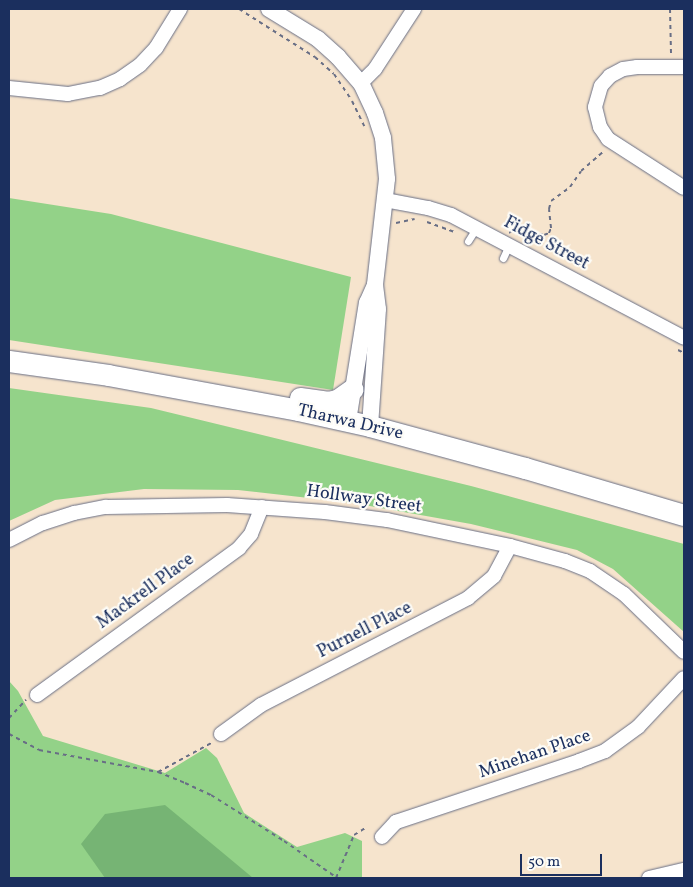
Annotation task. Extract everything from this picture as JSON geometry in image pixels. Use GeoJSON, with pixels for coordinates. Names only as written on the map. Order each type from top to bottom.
{"type":"FeatureCollection","features":[{"type":"Feature","properties":{"kind":"main road","name":"Tharwa Drive"},"geometry":{"type":"LineString","coordinates":[[9,361],[108,375],[370,426],[542,473],[684,515]]}},
{"type":"Feature","properties":{"kind":"main road"},"geometry":{"type":"LineString","coordinates":[[216,395],[252,391],[275,392],[327,402],[337,400],[353,389]]}},
{"type":"Feature","properties":{"kind":"street"},"geometry":{"type":"LineString","coordinates":[[9,88],[68,94],[100,88],[120,79],[140,65],[156,48],[180,9]]}},
{"type":"Feature","properties":{"kind":"street"},"geometry":{"type":"LineString","coordinates":[[269,9],[318,39],[338,57],[361,84],[375,112],[383,138],[386,165],[385,200],[375,285],[378,308],[370,426]]}},
{"type":"Feature","properties":{"kind":"street"},"geometry":{"type":"LineString","coordinates":[[361,84],[374,69],[414,9]]}},
{"type":"Feature","properties":{"kind":"street"},"geometry":{"type":"LineString","coordinates":[[684,67],[637,67],[623,69],[610,76],[601,86],[595,107],[600,127],[608,138],[684,188]]}},
{"type":"Feature","properties":{"kind":"street","name":"Fidge Street"},"geometry":{"type":"LineString","coordinates":[[385,200],[428,208],[451,215],[472,236],[507,244],[680,343]]}},
{"type":"Feature","properties":{"kind":"street"},"geometry":{"type":"LineString","coordinates":[[348,421],[367,303],[375,285]]}},
{"type":"Feature","properties":{"kind":"street","name":"Hollway Street"},"geometry":{"type":"LineString","coordinates":[[9,540],[43,523],[74,513],[106,507],[157,504],[262,506],[387,520],[510,546],[565,561],[602,578],[624,594],[684,652]]}},
{"type":"Feature","properties":{"kind":"street","name":"Mackrell Place"},"geometry":{"type":"LineString","coordinates":[[33,696],[239,548],[252,534],[262,506]]}},
{"type":"Feature","properties":{"kind":"street","name":"Purnell Place"},"geometry":{"type":"LineString","coordinates":[[221,734],[261,705],[468,598],[494,576],[510,546]]}},
{"type":"Feature","properties":{"kind":"street","name":"Minehan Place"},"geometry":{"type":"LineString","coordinates":[[382,837],[396,822],[579,761],[605,750],[638,727],[684,678]]}},
{"type":"Feature","properties":{"kind":"street"},"geometry":{"type":"LineString","coordinates":[[649,878],[684,870]]}},
{"type":"Feature","properties":{"kind":"lane"},"geometry":{"type":"LineString","coordinates":[[503,258],[507,244]]}},
{"type":"Feature","properties":{"kind":"path"},"geometry":{"type":"LineString","coordinates":[[239,9],[304,48],[334,74],[352,101],[367,132]]}},
{"type":"Feature","properties":{"kind":"path"},"geometry":{"type":"LineString","coordinates":[[670,9],[671,50]]}},
{"type":"Feature","properties":{"kind":"path"},"geometry":{"type":"LineString","coordinates":[[507,244],[511,230],[516,228],[544,235],[549,232],[551,228],[549,209],[551,201],[570,187],[598,154]]}},
{"type":"Feature","properties":{"kind":"path"},"geometry":{"type":"LineString","coordinates":[[382,221],[396,223],[419,219],[472,236]]}},
{"type":"Feature","properties":{"kind":"path"},"geometry":{"type":"LineString","coordinates":[[680,343],[684,353]]}},
{"type":"Feature","properties":{"kind":"path"},"geometry":{"type":"LineString","coordinates":[[9,718],[19,705],[33,696]]}},
{"type":"Feature","properties":{"kind":"path"},"geometry":{"type":"LineString","coordinates":[[9,734],[38,750],[158,772],[210,795],[337,878],[354,835],[367,827]]}},
{"type":"Feature","properties":{"kind":"path"},"geometry":{"type":"LineString","coordinates":[[158,772],[213,742],[221,734]]}},
{"type":"Feature","properties":{"kind":"green space"},"geometry":{"type":"Polygon","coordinates":[[[9,198],[111,214],[351,277],[333,390],[9,340],[9,198]]]}},
{"type":"Feature","properties":{"kind":"green space"},"geometry":{"type":"Polygon","coordinates":[[[9,388],[151,408],[471,486],[684,544],[684,632],[613,569],[577,550],[471,524],[353,503],[238,490],[144,489],[55,500],[9,521],[9,388]]]}},
{"type":"Feature","properties":{"kind":"green space"},"geometry":{"type":"Polygon","coordinates":[[[9,681],[18,691],[43,736],[165,773],[206,748],[217,758],[244,813],[297,847],[345,833],[362,841],[362,878],[9,878],[9,681]]]}},
{"type":"Feature","properties":{"kind":"green space"},"geometry":{"type":"Polygon","coordinates":[[[165,805],[253,878],[105,878],[81,844],[105,814],[165,805]]]}}]}
